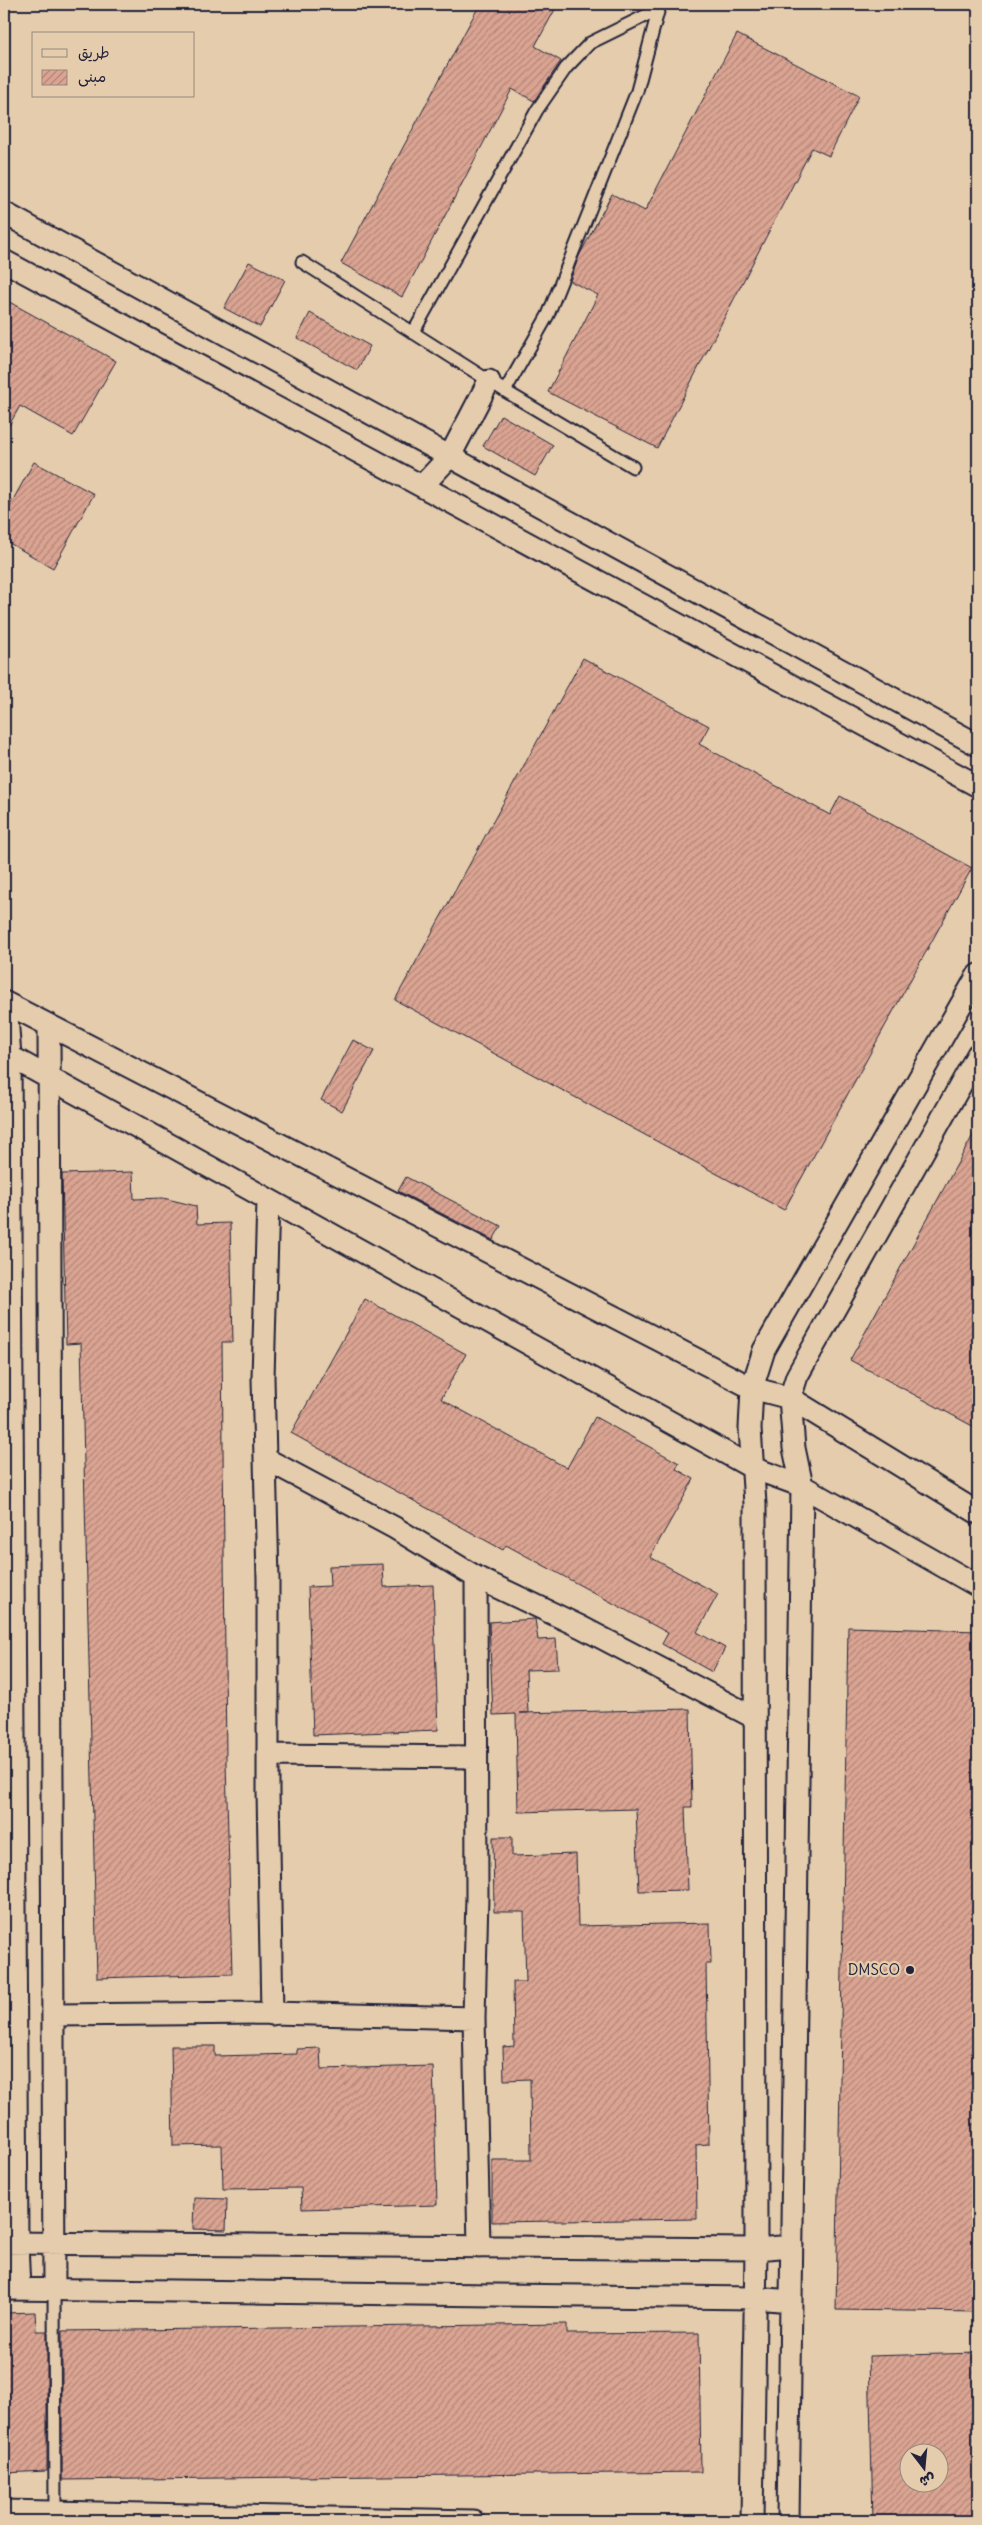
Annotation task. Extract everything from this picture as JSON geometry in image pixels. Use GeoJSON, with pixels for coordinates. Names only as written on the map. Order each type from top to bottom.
{"type":"FeatureCollection","features":[{"type":"Feature","properties":{"kind":"street"},"geometry":{"type":"LineString","coordinates":[[4,213],[978,745]]}},
{"type":"Feature","properties":{"kind":"street"},"geometry":{"type":"LineString","coordinates":[[4,261],[978,786]]}},
{"type":"Feature","properties":{"kind":"street"},"geometry":{"type":"LineString","coordinates":[[422,486],[450,456],[497,386]]}},
{"type":"Feature","properties":{"kind":"street"},"geometry":{"type":"LineString","coordinates":[[752,2521],[756,2249],[755,1504],[750,1428],[752,1388],[764,1350],[978,975]]}},
{"type":"Feature","properties":{"kind":"street"},"geometry":{"type":"LineString","coordinates":[[5,1002],[49,1027],[752,1388],[790,1398],[978,1513]]}},
{"type":"Feature","properties":{"kind":"street"},"geometry":{"type":"LineString","coordinates":[[5,1002],[7,1054],[11,2289],[755,2298],[791,2301]]}},
{"type":"Feature","properties":{"kind":"street"},"geometry":{"type":"LineString","coordinates":[[49,1027],[51,1078],[54,2291]]}},
{"type":"Feature","properties":{"kind":"street"},"geometry":{"type":"LineString","coordinates":[[7,1054],[753,1468],[802,1486],[978,1586]]}},
{"type":"Feature","properties":{"kind":"street"},"geometry":{"type":"LineString","coordinates":[[788,2521],[802,1486],[794,1448],[790,1398],[796,1376],[978,1054]]}},
{"type":"Feature","properties":{"kind":"street"},"geometry":{"type":"LineString","coordinates":[[268,1200],[263,1378],[266,1459],[272,2014]]}},
{"type":"Feature","properties":{"kind":"street"},"geometry":{"type":"LineString","coordinates":[[266,1459],[395,1528],[476,1577],[581,1627],[755,1718]]}},
{"type":"Feature","properties":{"kind":"street"},"geometry":{"type":"LineString","coordinates":[[476,1577],[475,1757],[477,1896],[474,2018],[478,2247]]}},
{"type":"Feature","properties":{"kind":"street"},"geometry":{"type":"LineString","coordinates":[[268,1755],[475,1757]]}},
{"type":"Feature","properties":{"kind":"street"},"geometry":{"type":"LineString","coordinates":[[54,2015],[272,2014],[474,2018]]}},
{"type":"Feature","properties":{"kind":"street"},"geometry":{"type":"LineString","coordinates":[[10,2243],[756,2249],[792,2246]]}},
{"type":"Feature","properties":{"kind":"street"},"geometry":{"type":"LineString","coordinates":[[4,2511],[55,2512],[132,2518],[473,2521]]}},
{"type":"Feature","properties":{"kind":"lane"},"geometry":{"type":"LineString","coordinates":[[413,333],[537,110],[566,68],[590,43],[658,7]]}},
{"type":"Feature","properties":{"kind":"lane"},"geometry":{"type":"LineString","coordinates":[[497,386],[548,315],[637,91],[658,7]]}},
{"type":"Feature","properties":{"kind":"lane"},"geometry":{"type":"LineString","coordinates":[[302,262],[497,386],[633,468]]}},
{"type":"Feature","properties":{"kind":"lane"},"geometry":{"type":"LineString","coordinates":[[54,2291],[55,2512]]}},
{"type":"Feature","properties":{"kind":"building"},"geometry":{"type":"Polygon","coordinates":[[[480,4],[558,4],[535,46],[561,61],[534,101],[512,89],[402,297],[341,263],[480,4]]]}},
{"type":"Feature","properties":{"kind":"building"},"geometry":{"type":"Polygon","coordinates":[[[737,34],[859,96],[829,156],[812,148],[657,448],[548,392],[598,295],[570,281],[579,256],[612,194],[645,211],[737,34]]]}},
{"type":"Feature","properties":{"kind":"building"},"geometry":{"type":"Polygon","coordinates":[[[249,262],[285,280],[260,327],[224,308],[249,262]]]}},
{"type":"Feature","properties":{"kind":"building"},"geometry":{"type":"Polygon","coordinates":[[[4,299],[116,361],[73,436],[20,406],[4,434],[4,299]]]}},
{"type":"Feature","properties":{"kind":"building"},"geometry":{"type":"Polygon","coordinates":[[[310,313],[370,346],[357,370],[297,338],[310,313]]]}},
{"type":"Feature","properties":{"kind":"building"},"geometry":{"type":"Polygon","coordinates":[[[501,415],[553,445],[535,476],[483,446],[501,415]]]}},
{"type":"Feature","properties":{"kind":"building"},"geometry":{"type":"Polygon","coordinates":[[[34,462],[94,494],[53,568],[4,540],[4,516],[34,462]]]}},
{"type":"Feature","properties":{"kind":"building"},"geometry":{"type":"Polygon","coordinates":[[[583,658],[709,726],[699,744],[830,815],[840,796],[972,868],[784,1210],[395,1000],[583,658]]]}},
{"type":"Feature","properties":{"kind":"building"},"geometry":{"type":"Polygon","coordinates":[[[353,1040],[374,1051],[342,1111],[321,1100],[353,1040]]]}},
{"type":"Feature","properties":{"kind":"building"},"geometry":{"type":"Polygon","coordinates":[[[978,1126],[978,1429],[850,1360],[978,1126]]]}},
{"type":"Feature","properties":{"kind":"building"},"geometry":{"type":"Polygon","coordinates":[[[133,1172],[134,1199],[163,1198],[196,1206],[197,1224],[230,1223],[233,1342],[222,1342],[226,1763],[232,1974],[97,1978],[81,1343],[66,1344],[62,1174],[133,1172]]]}},
{"type":"Feature","properties":{"kind":"building"},"geometry":{"type":"Polygon","coordinates":[[[406,1177],[501,1226],[493,1240],[398,1191],[406,1177]]]}},
{"type":"Feature","properties":{"kind":"building"},"geometry":{"type":"Polygon","coordinates":[[[365,1299],[466,1354],[441,1399],[567,1468],[595,1417],[679,1463],[676,1469],[694,1479],[650,1557],[718,1594],[697,1632],[725,1648],[712,1672],[662,1644],[668,1633],[506,1545],[503,1550],[291,1433],[365,1299]]]}},
{"type":"Feature","properties":{"kind":"building"},"geometry":{"type":"Polygon","coordinates":[[[383,1564],[384,1587],[433,1585],[438,1730],[313,1735],[308,1587],[330,1586],[329,1566],[383,1564]]]}},
{"type":"Feature","properties":{"kind":"building"},"geometry":{"type":"Polygon","coordinates":[[[535,1619],[538,1640],[556,1639],[558,1669],[526,1670],[528,1713],[690,1709],[692,1807],[685,1807],[688,1890],[639,1891],[636,1809],[518,1812],[516,1714],[493,1715],[489,1622],[535,1619]]]}},
{"type":"Feature","properties":{"kind":"building","name":"DMSCO"},"geometry":{"type":"Polygon","coordinates":[[[848,1627],[978,1631],[978,2312],[836,2310],[848,1627]]]}},
{"type":"Feature","properties":{"kind":"building"},"geometry":{"type":"Polygon","coordinates":[[[493,1837],[512,1837],[512,1856],[576,1854],[578,1926],[710,1923],[711,1964],[706,1964],[709,2144],[696,2145],[697,2219],[492,2222],[492,2160],[531,2160],[530,2079],[504,2080],[503,2047],[514,2046],[513,1982],[526,1982],[524,1912],[494,1912],[493,1837]]]}},
{"type":"Feature","properties":{"kind":"building"},"geometry":{"type":"Polygon","coordinates":[[[171,2046],[215,2046],[215,2056],[297,2054],[297,2049],[320,2048],[321,2069],[433,2066],[437,2205],[302,2209],[301,2188],[223,2189],[222,2145],[173,2146],[171,2046]]]}},
{"type":"Feature","properties":{"kind":"building"},"geometry":{"type":"Polygon","coordinates":[[[194,2198],[227,2199],[226,2230],[193,2229],[194,2198]]]}},
{"type":"Feature","properties":{"kind":"building"},"geometry":{"type":"Polygon","coordinates":[[[35,2312],[36,2331],[47,2331],[47,2471],[4,2473],[4,2313],[35,2312]]]}},
{"type":"Feature","properties":{"kind":"building"},"geometry":{"type":"Polygon","coordinates":[[[567,2324],[567,2334],[699,2333],[701,2472],[62,2480],[62,2331],[567,2324]]]}},
{"type":"Feature","properties":{"kind":"building"},"geometry":{"type":"Polygon","coordinates":[[[978,2353],[978,2521],[873,2521],[869,2356],[978,2353]]]}},
{"type":"Feature","properties":{"kind":"place","name":"DMSCO"},"geometry":{"type":"Point","coordinates":[910,1970]}}]}
